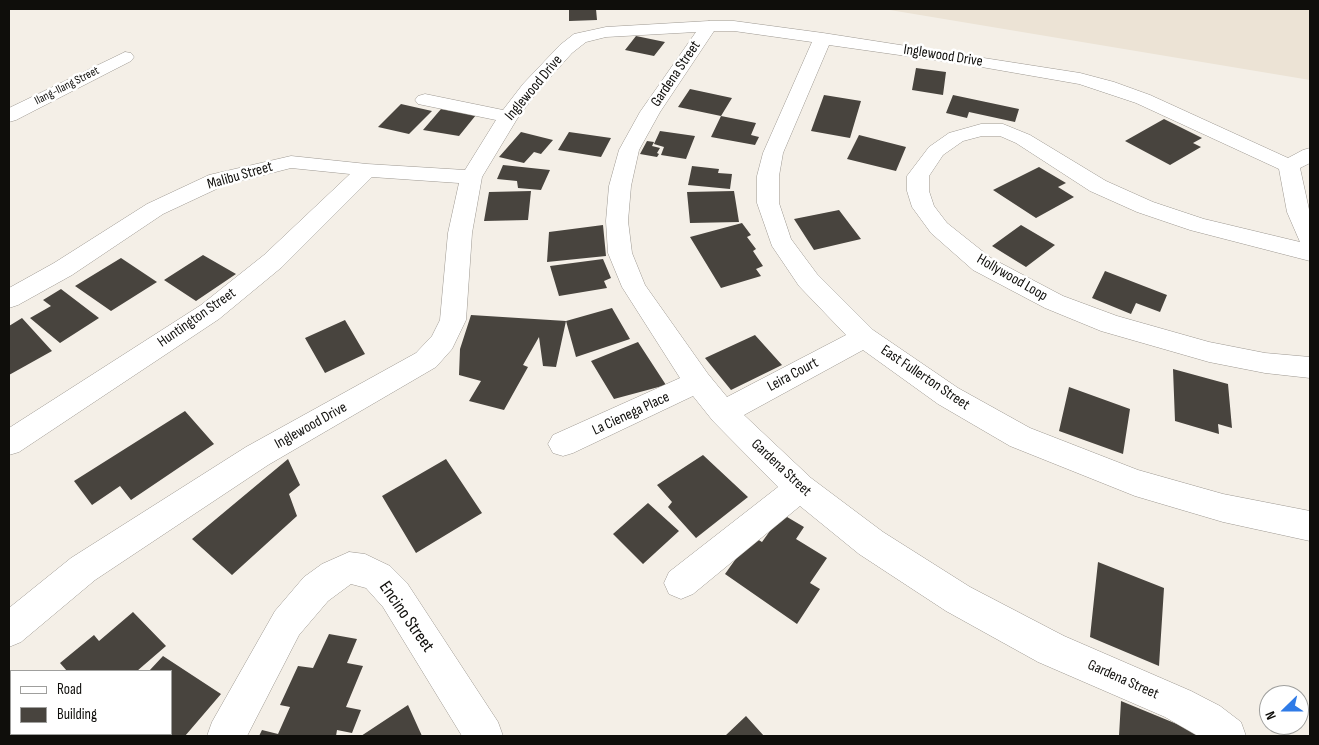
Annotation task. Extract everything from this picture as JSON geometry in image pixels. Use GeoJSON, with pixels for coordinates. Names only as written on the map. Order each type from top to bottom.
{"type":"FeatureCollection","features":[{"type":"Feature","properties":{"kind":"street","name":"Gardena Street"},"geometry":{"type":"LineString","coordinates":[[709,26],[650,112],[629,150],[620,186],[617,221],[620,253],[634,287],[661,330],[698,382],[723,413],[800,488],[871,543],[958,599],[1051,649],[1207,719],[1227,736]]}},
{"type":"Feature","properties":{"kind":"street","name":"Inglewood Drive"},"geometry":{"type":"LineString","coordinates":[[9,630],[83,569],[257,456],[426,360],[443,342],[453,320],[460,233],[471,178],[508,117],[530,88],[566,49],[580,38],[606,32],[734,26],[970,60],[1106,86],[1143,99],[1289,166]]}},
{"type":"Feature","properties":{"kind":"street","name":"East Fullerton Street"},"geometry":{"type":"LineString","coordinates":[[823,38],[773,153],[768,176],[768,203],[780,240],[808,280],[864,337],[948,396],[1020,437],[1135,483],[1224,508],[1310,526]]}},
{"type":"Feature","properties":{"kind":"street","name":"Ilang-Ilang Street"},"geometry":{"type":"LineString","coordinates":[[9,116],[125,57]]}},
{"type":"Feature","properties":{"kind":"street"},"geometry":{"type":"LineString","coordinates":[[425,100],[508,117]]}},
{"type":"Feature","properties":{"kind":"street","name":"Hollywood Loop"},"geometry":{"type":"LineString","coordinates":[[1310,253],[1198,225],[1145,207],[1098,186],[1023,139],[1003,130],[981,130],[956,137],[936,150],[918,176],[918,191],[923,207],[939,228],[982,264],[1054,302],[1110,324],[1209,352],[1265,363],[1310,367]]}},
{"type":"Feature","properties":{"kind":"street"},"geometry":{"type":"LineString","coordinates":[[1310,154],[1289,166],[1298,212],[1310,240]]}},
{"type":"Feature","properties":{"kind":"street","name":"Malibu Street"},"geometry":{"type":"LineString","coordinates":[[9,299],[63,269],[155,209],[217,180],[291,162],[311,162],[367,170],[471,178]]}},
{"type":"Feature","properties":{"kind":"street","name":"Huntington Street"},"geometry":{"type":"LineString","coordinates":[[9,442],[210,312],[273,261],[367,170]]}},
{"type":"Feature","properties":{"kind":"street","name":"Leira Court"},"geometry":{"type":"LineString","coordinates":[[723,413],[864,337]]}},
{"type":"Feature","properties":{"kind":"street","name":"La Cienega Place"},"geometry":{"type":"LineString","coordinates":[[563,444],[698,382]]}},
{"type":"Feature","properties":{"kind":"street"},"geometry":{"type":"LineString","coordinates":[[680,583],[800,488]]}},
{"type":"Feature","properties":{"kind":"street","name":"Encino Street"},"geometry":{"type":"LineString","coordinates":[[226,736],[287,623],[316,589],[334,575],[349,568],[364,570],[378,577],[394,594],[484,736]]}},
{"type":"Feature","properties":{"kind":"shaded area"},"geometry":{"type":"Polygon","coordinates":[[[884,9],[1310,9],[1310,80],[884,9]]]}},
{"type":"Feature","properties":{"kind":"building"},"geometry":{"type":"Polygon","coordinates":[[[569,9],[596,9],[597,20],[569,21],[569,9]]]}},
{"type":"Feature","properties":{"kind":"building"},"geometry":{"type":"Polygon","coordinates":[[[636,36],[665,42],[654,56],[625,50],[636,36]]]}},
{"type":"Feature","properties":{"kind":"building"},"geometry":{"type":"Polygon","coordinates":[[[916,68],[946,72],[943,95],[912,90],[916,68]]]}},
{"type":"Feature","properties":{"kind":"building"},"geometry":{"type":"Polygon","coordinates":[[[690,89],[732,98],[721,116],[678,107],[690,89]]]}},
{"type":"Feature","properties":{"kind":"building"},"geometry":{"type":"Polygon","coordinates":[[[824,95],[861,101],[850,138],[811,131],[824,95]]]}},
{"type":"Feature","properties":{"kind":"building"},"geometry":{"type":"Polygon","coordinates":[[[953,95],[1019,109],[1015,122],[969,112],[967,118],[946,113],[953,95]]]}},
{"type":"Feature","properties":{"kind":"building"},"geometry":{"type":"Polygon","coordinates":[[[401,104],[432,111],[409,134],[378,127],[401,104]]]}},
{"type":"Feature","properties":{"kind":"building"},"geometry":{"type":"Polygon","coordinates":[[[441,109],[476,115],[459,136],[423,130],[441,109]]]}},
{"type":"Feature","properties":{"kind":"building"},"geometry":{"type":"Polygon","coordinates":[[[721,116],[756,123],[751,135],[759,137],[755,145],[711,137],[721,116]]]}},
{"type":"Feature","properties":{"kind":"building"},"geometry":{"type":"Polygon","coordinates":[[[1164,119],[1202,138],[1193,143],[1201,147],[1170,165],[1125,141],[1164,119]]]}},
{"type":"Feature","properties":{"kind":"building"},"geometry":{"type":"Polygon","coordinates":[[[660,131],[695,136],[686,159],[661,155],[664,147],[654,144],[660,131]]]}},
{"type":"Feature","properties":{"kind":"building"},"geometry":{"type":"Polygon","coordinates":[[[521,132],[553,140],[541,154],[534,152],[524,163],[499,157],[521,132]]]}},
{"type":"Feature","properties":{"kind":"building"},"geometry":{"type":"Polygon","coordinates":[[[569,132],[611,138],[601,157],[558,150],[569,132]]]}},
{"type":"Feature","properties":{"kind":"building"},"geometry":{"type":"Polygon","coordinates":[[[859,135],[906,147],[896,171],[847,159],[859,135]]]}},
{"type":"Feature","properties":{"kind":"building"},"geometry":{"type":"Polygon","coordinates":[[[647,141],[654,142],[652,146],[660,148],[657,157],[640,154],[647,141]]]}},
{"type":"Feature","properties":{"kind":"building"},"geometry":{"type":"Polygon","coordinates":[[[503,165],[550,170],[541,190],[518,188],[517,181],[497,179],[503,165]]]}},
{"type":"Feature","properties":{"kind":"building"},"geometry":{"type":"Polygon","coordinates":[[[692,166],[719,169],[718,173],[732,174],[730,189],[688,185],[692,166]]]}},
{"type":"Feature","properties":{"kind":"building"},"geometry":{"type":"Polygon","coordinates":[[[1039,167],[1066,183],[1058,187],[1074,197],[1036,218],[993,190],[1039,167]]]}},
{"type":"Feature","properties":{"kind":"building"},"geometry":{"type":"Polygon","coordinates":[[[531,191],[528,220],[484,221],[489,192],[531,191]]]}},
{"type":"Feature","properties":{"kind":"building"},"geometry":{"type":"Polygon","coordinates":[[[734,191],[739,222],[690,223],[687,192],[734,191]]]}},
{"type":"Feature","properties":{"kind":"building"},"geometry":{"type":"Polygon","coordinates":[[[839,210],[861,239],[814,250],[794,219],[839,210]]]}},
{"type":"Feature","properties":{"kind":"building"},"geometry":{"type":"Polygon","coordinates":[[[742,223],[751,235],[747,237],[756,249],[753,251],[763,266],[756,269],[761,276],[721,288],[690,237],[742,223]]]}},
{"type":"Feature","properties":{"kind":"building"},"geometry":{"type":"Polygon","coordinates":[[[603,225],[606,256],[547,262],[549,232],[603,225]]]}},
{"type":"Feature","properties":{"kind":"building"},"geometry":{"type":"Polygon","coordinates":[[[1021,225],[1055,245],[1026,267],[992,246],[1021,225]]]}},
{"type":"Feature","properties":{"kind":"building"},"geometry":{"type":"Polygon","coordinates":[[[203,255],[236,274],[196,301],[164,280],[203,255]]]}},
{"type":"Feature","properties":{"kind":"building"},"geometry":{"type":"Polygon","coordinates":[[[121,258],[157,282],[111,311],[75,286],[121,258]]]}},
{"type":"Feature","properties":{"kind":"building"},"geometry":{"type":"Polygon","coordinates":[[[603,259],[611,278],[604,281],[607,288],[559,296],[550,266],[603,259]]]}},
{"type":"Feature","properties":{"kind":"building"},"geometry":{"type":"Polygon","coordinates":[[[1105,271],[1167,295],[1160,312],[1136,303],[1131,314],[1092,298],[1105,271]]]}},
{"type":"Feature","properties":{"kind":"building"},"geometry":{"type":"Polygon","coordinates":[[[61,289],[99,318],[60,343],[30,318],[51,306],[43,300],[61,289]]]}},
{"type":"Feature","properties":{"kind":"building"},"geometry":{"type":"Polygon","coordinates":[[[612,308],[630,339],[576,357],[566,321],[612,308]]]}},
{"type":"Feature","properties":{"kind":"building"},"geometry":{"type":"Polygon","coordinates":[[[471,315],[566,321],[556,367],[543,366],[539,337],[523,365],[528,367],[504,410],[469,401],[481,381],[459,375],[460,349],[471,315]]]}},
{"type":"Feature","properties":{"kind":"building"},"geometry":{"type":"Polygon","coordinates":[[[22,318],[52,351],[9,375],[9,326],[22,318]]]}},
{"type":"Feature","properties":{"kind":"building"},"geometry":{"type":"Polygon","coordinates":[[[345,320],[365,354],[325,373],[305,338],[345,320]]]}},
{"type":"Feature","properties":{"kind":"building"},"geometry":{"type":"Polygon","coordinates":[[[755,335],[782,365],[731,390],[705,358],[755,335]]]}},
{"type":"Feature","properties":{"kind":"building"},"geometry":{"type":"Polygon","coordinates":[[[638,342],[666,385],[614,399],[591,361],[638,342]]]}},
{"type":"Feature","properties":{"kind":"building"},"geometry":{"type":"Polygon","coordinates":[[[1173,369],[1228,384],[1232,428],[1218,424],[1219,434],[1175,421],[1173,369]]]}},
{"type":"Feature","properties":{"kind":"building"},"geometry":{"type":"Polygon","coordinates":[[[1069,387],[1130,409],[1123,454],[1059,431],[1069,387]]]}},
{"type":"Feature","properties":{"kind":"building"},"geometry":{"type":"Polygon","coordinates":[[[185,411],[214,444],[131,500],[120,486],[92,505],[74,481],[185,411]]]}},
{"type":"Feature","properties":{"kind":"building"},"geometry":{"type":"Polygon","coordinates":[[[703,455],[748,497],[696,538],[668,507],[672,502],[657,485],[703,455]]]}},
{"type":"Feature","properties":{"kind":"building"},"geometry":{"type":"Polygon","coordinates":[[[288,459],[300,485],[289,494],[297,516],[232,575],[192,539],[288,459]]]}},
{"type":"Feature","properties":{"kind":"building"},"geometry":{"type":"Polygon","coordinates":[[[446,459],[482,513],[416,553],[382,496],[446,459]]]}},
{"type":"Feature","properties":{"kind":"building"},"geometry":{"type":"Polygon","coordinates":[[[648,503],[679,531],[643,564],[613,534],[648,503]]]}},
{"type":"Feature","properties":{"kind":"building"},"geometry":{"type":"Polygon","coordinates":[[[782,514],[804,527],[796,539],[827,558],[810,583],[820,589],[797,624],[725,574],[752,536],[762,542],[782,514]]]}},
{"type":"Feature","properties":{"kind":"building"},"geometry":{"type":"Polygon","coordinates":[[[1098,562],[1164,588],[1159,666],[1090,637],[1098,562]]]}},
{"type":"Feature","properties":{"kind":"building"},"geometry":{"type":"Polygon","coordinates":[[[133,612],[166,646],[138,670],[66,670],[60,663],[94,635],[99,641],[133,612]]]}},
{"type":"Feature","properties":{"kind":"building"},"geometry":{"type":"Polygon","coordinates":[[[329,634],[357,639],[347,663],[363,666],[346,707],[361,710],[352,733],[337,730],[336,736],[259,736],[262,730],[278,734],[290,707],[280,705],[298,666],[313,668],[329,634]]]}},
{"type":"Feature","properties":{"kind":"building"},"geometry":{"type":"Polygon","coordinates":[[[163,656],[221,694],[185,736],[114,735],[172,735],[172,670],[150,670],[163,656]]]}},
{"type":"Feature","properties":{"kind":"building"},"geometry":{"type":"Polygon","coordinates":[[[1121,701],[1206,736],[1119,736],[1121,701]]]}},
{"type":"Feature","properties":{"kind":"building"},"geometry":{"type":"Polygon","coordinates":[[[408,705],[422,736],[361,736],[408,705]]]}},
{"type":"Feature","properties":{"kind":"building"},"geometry":{"type":"Polygon","coordinates":[[[746,716],[764,736],[725,736],[746,716]]]}}]}
